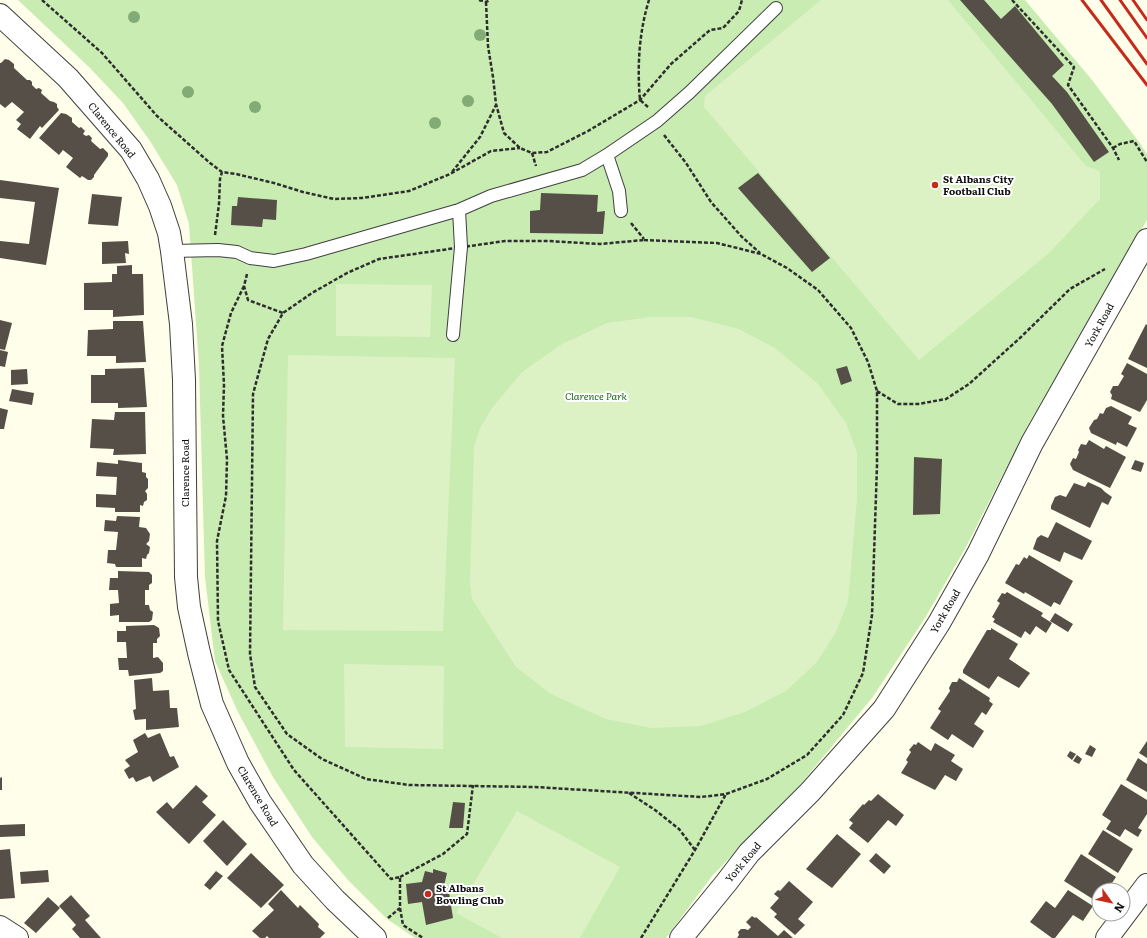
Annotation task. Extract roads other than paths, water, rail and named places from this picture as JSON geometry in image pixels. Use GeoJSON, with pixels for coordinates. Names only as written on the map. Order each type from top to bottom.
{"type":"FeatureCollection","features":[{"type":"Feature","properties":{"kind":"street","name":"Clarence Road"},"geometry":{"type":"LineString","coordinates":[[0,15],[68,78],[131,150],[148,179],[160,206],[169,233],[181,324],[184,380],[186,578],[196,638],[212,704],[238,764],[260,802],[303,864],[335,900],[376,938]]}},
{"type":"Feature","properties":{"kind":"street","name":"York Road"},"geometry":{"type":"LineString","coordinates":[[681,938],[749,852],[810,792],[884,709],[939,623],[970,568],[1032,443],[1147,240]]}},
{"type":"Feature","properties":{"kind":"street"},"geometry":{"type":"LineString","coordinates":[[1107,938],[1147,885]]}},
{"type":"Feature","properties":{"kind":"street"},"geometry":{"type":"LineString","coordinates":[[0,927],[17,938]]}},
{"type":"Feature","properties":{"kind":"lane"},"geometry":{"type":"LineString","coordinates":[[172,251],[218,250],[237,252],[250,258],[274,261],[306,254],[459,210],[491,196],[582,170],[657,121],[690,92],[776,8]]}},
{"type":"Feature","properties":{"kind":"lane"},"geometry":{"type":"LineString","coordinates":[[607,155],[619,191],[621,211]]}},
{"type":"Feature","properties":{"kind":"lane"},"geometry":{"type":"LineString","coordinates":[[453,335],[461,247],[459,210]]}},
{"type":"Feature","properties":{"kind":"railway"},"geometry":{"type":"LineString","coordinates":[[1082,0],[1147,85]]}},
{"type":"Feature","properties":{"kind":"railway"},"geometry":{"type":"LineString","coordinates":[[1101,0],[1147,64]]}},
{"type":"Feature","properties":{"kind":"railway"},"geometry":{"type":"LineString","coordinates":[[1120,0],[1147,38]]}},
{"type":"Feature","properties":{"kind":"railway"},"geometry":{"type":"LineString","coordinates":[[1133,0],[1147,20]]}},
{"type":"Feature","properties":{"kind":"place","name":"St Albans City Football Club"},"geometry":{"type":"Point","coordinates":[935,185]}},
{"type":"Feature","properties":{"kind":"place","name":"St Albans Bowling Club"},"geometry":{"type":"Point","coordinates":[428,894]}},
{"type":"Feature","properties":{"kind":"park label","name":"Clarence Park"},"geometry":{"type":"Point","coordinates":[596,396]}}]}
